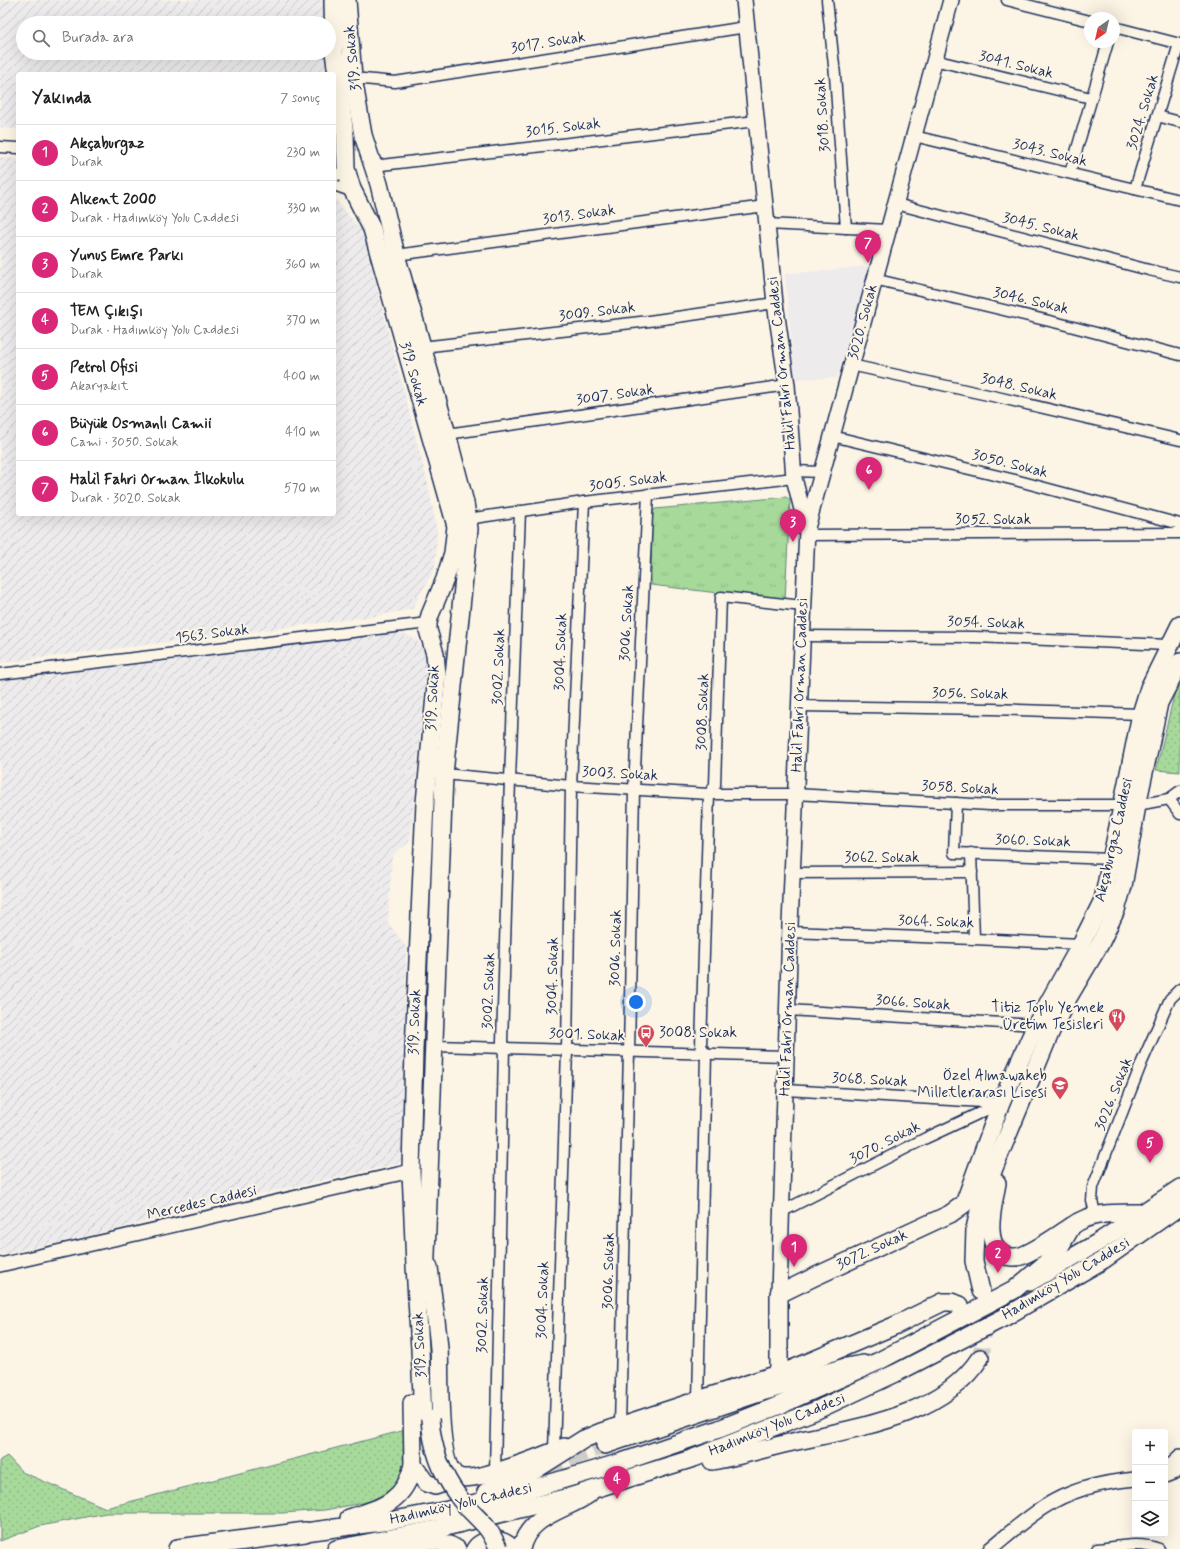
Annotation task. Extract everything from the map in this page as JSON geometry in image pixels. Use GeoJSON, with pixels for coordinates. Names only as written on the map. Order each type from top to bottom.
{"type":"FeatureCollection","features":[{"type":"Feature","properties":{"kind":"highway"},"geometry":{"type":"LineString","coordinates":[[178,1549],[305,1532]]}},
{"type":"Feature","properties":{"kind":"main road","name":"319. Sokak"},"geometry":{"type":"LineString","coordinates":[[333,0],[333,16]]}},
{"type":"Feature","properties":{"kind":"main road","name":"319. Sokak"},"geometry":{"type":"LineString","coordinates":[[347,0],[353,78],[363,135],[379,184],[396,255],[447,434],[465,503],[469,529],[444,774],[435,1046],[428,1173],[425,1285],[426,1419]]}},
{"type":"Feature","properties":{"kind":"main road","name":"Halil Fahri Orman Caddesi"},"geometry":{"type":"LineString","coordinates":[[744,0],[775,303],[787,385],[793,474],[806,532],[786,1056],[783,1211],[779,1294],[779,1374]]}},
{"type":"Feature","properties":{"kind":"main road","name":"3020. Sokak"},"geometry":{"type":"LineString","coordinates":[[806,532],[951,0]]}},
{"type":"Feature","properties":{"kind":"main road","name":"319. Sokak"},"geometry":{"type":"LineString","coordinates":[[335,60],[345,135],[340,173],[354,192],[372,229],[456,526],[453,553],[445,579],[429,619],[428,630],[435,654],[437,674],[425,803],[414,1050],[411,1171],[420,1350],[426,1419]]}},
{"type":"Feature","properties":{"kind":"main road"},"geometry":{"type":"LineString","coordinates":[[340,173],[353,165],[360,163],[373,166]]}},
{"type":"Feature","properties":{"kind":"main road"},"geometry":{"type":"LineString","coordinates":[[354,192],[362,194],[370,193],[375,190],[379,184]]}},
{"type":"Feature","properties":{"kind":"main road"},"geometry":{"type":"LineString","coordinates":[[429,619],[438,608],[445,607],[454,611],[460,619]]}},
{"type":"Feature","properties":{"kind":"main road","name":"Akçaburgaz Caddesi"},"geometry":{"type":"LineString","coordinates":[[1008,1134],[1020,1102],[1043,1028],[1068,998],[1100,944],[1116,910],[1123,886],[1130,805],[1141,714],[1149,688],[1180,625]]}},
{"type":"Feature","properties":{"kind":"main road"},"geometry":{"type":"LineString","coordinates":[[431,640],[441,644],[448,644],[458,639]]}},
{"type":"Feature","properties":{"kind":"main road","name":"Akçaburgaz Caddesi"},"geometry":{"type":"LineString","coordinates":[[964,1204],[1001,1103],[1043,1028],[1081,944],[1103,900],[1112,859],[1130,805],[1158,703],[1180,662]]}},
{"type":"Feature","properties":{"kind":"main road"},"geometry":{"type":"LineString","coordinates":[[1008,1134],[997,1180],[992,1213],[991,1236],[997,1251],[1006,1256],[1021,1256],[1072,1226],[1079,1220],[1115,1213],[1144,1213]]}},
{"type":"Feature","properties":{"kind":"main road"},"geometry":{"type":"LineString","coordinates":[[981,1292],[974,1261],[975,1229],[979,1211],[1008,1134]]}},
{"type":"Feature","properties":{"kind":"main road","name":"Hadımköy Yolu Caddesi"},"geometry":{"type":"LineString","coordinates":[[305,1532],[389,1521],[472,1504],[524,1491],[622,1462],[719,1429],[780,1405],[877,1362],[964,1310],[1014,1290],[1083,1251],[1144,1213],[1180,1188]]}},
{"type":"Feature","properties":{"kind":"main road","name":"3072. Sokak"},"geometry":{"type":"LineString","coordinates":[[779,1294],[950,1214],[964,1204]]}},
{"type":"Feature","properties":{"kind":"main road","name":"Hadımköy Yolu Caddesi"},"geometry":{"type":"LineString","coordinates":[[336,1549],[437,1529],[513,1511],[598,1488],[716,1451],[817,1410],[896,1374],[1005,1317],[1090,1268],[1180,1206]]}},
{"type":"Feature","properties":{"kind":"main road"},"geometry":{"type":"LineString","coordinates":[[1014,1290],[1046,1262],[1061,1245],[1072,1226]]}},
{"type":"Feature","properties":{"kind":"main road"},"geometry":{"type":"LineString","coordinates":[[427,1247],[439,1350],[440,1426],[444,1449],[452,1471],[459,1477],[470,1479],[495,1472],[620,1426],[779,1374],[894,1326],[943,1302],[952,1302],[964,1310]]}},
{"type":"Feature","properties":{"kind":"main road"},"geometry":{"type":"LineString","coordinates":[[305,1532],[369,1512],[390,1502],[400,1495],[410,1478],[413,1466],[410,1292],[415,1266]]}},
{"type":"Feature","properties":{"kind":"main road"},"geometry":{"type":"LineString","coordinates":[[662,1467],[687,1466],[718,1460],[890,1419],[927,1404],[953,1387],[972,1371],[980,1358]]}},
{"type":"Feature","properties":{"kind":"main road"},"geometry":{"type":"LineString","coordinates":[[605,1445],[765,1391],[846,1367],[877,1362]]}},
{"type":"Feature","properties":{"kind":"main road"},"geometry":{"type":"LineString","coordinates":[[426,1419],[427,1451],[440,1483],[460,1511],[482,1534],[491,1549]]}},
{"type":"Feature","properties":{"kind":"main road"},"geometry":{"type":"LineString","coordinates":[[426,1419],[439,1463],[448,1481],[458,1496],[487,1528],[499,1549]]}},
{"type":"Feature","properties":{"kind":"main road"},"geometry":{"type":"LineString","coordinates":[[472,1504],[479,1496],[487,1491],[535,1470],[584,1439]]}},
{"type":"Feature","properties":{"kind":"main road"},"geometry":{"type":"LineString","coordinates":[[413,1466],[426,1483],[434,1486],[444,1483],[450,1478],[452,1471]]}},
{"type":"Feature","properties":{"kind":"main road"},"geometry":{"type":"LineString","coordinates":[[521,1549],[525,1537],[542,1518],[583,1498],[598,1488]]}},
{"type":"Feature","properties":{"kind":"main road"},"geometry":{"type":"LineString","coordinates":[[377,1549],[425,1540],[450,1544],[457,1549]]}},
{"type":"Feature","properties":{"kind":"main road"},"geometry":{"type":"LineString","coordinates":[[475,1549],[477,1545],[484,1541],[500,1540],[509,1544],[512,1549]]}},
{"type":"Feature","properties":{"kind":"street","name":"3018. Sokak"},"geometry":{"type":"LineString","coordinates":[[827,0],[835,75],[846,228]]}},
{"type":"Feature","properties":{"kind":"street"},"geometry":{"type":"LineString","coordinates":[[1006,0],[1084,20]]}},
{"type":"Feature","properties":{"kind":"street","name":"3017. Sokak"},"geometry":{"type":"LineString","coordinates":[[353,78],[395,82],[746,27]]}},
{"type":"Feature","properties":{"kind":"street"},"geometry":{"type":"LineString","coordinates":[[1120,29],[1180,44]]}},
{"type":"Feature","properties":{"kind":"street","name":"3024. Sokak"},"geometry":{"type":"LineString","coordinates":[[1135,189],[1180,44]]}},
{"type":"Feature","properties":{"kind":"street"},"geometry":{"type":"LineString","coordinates":[[1070,173],[1106,48]]}},
{"type":"Feature","properties":{"kind":"street","name":"3041. Sokak"},"geometry":{"type":"LineString","coordinates":[[934,60],[1091,98]]}},
{"type":"Feature","properties":{"kind":"street"},"geometry":{"type":"LineString","coordinates":[[1157,116],[1180,122]]}},
{"type":"Feature","properties":{"kind":"street","name":"3015. Sokak"},"geometry":{"type":"LineString","coordinates":[[373,166],[756,121]]}},
{"type":"Feature","properties":{"kind":"street","name":"3043. Sokak"},"geometry":{"type":"LineString","coordinates":[[914,136],[1180,200]]}},
{"type":"Feature","properties":{"kind":"street"},"geometry":{"type":"LineString","coordinates":[[0,147],[16,148]]}},
{"type":"Feature","properties":{"kind":"street"},"geometry":{"type":"LineString","coordinates":[[336,186],[354,192]]}},
{"type":"Feature","properties":{"kind":"street","name":"3045. Sokak"},"geometry":{"type":"LineString","coordinates":[[896,204],[1180,277]]}},
{"type":"Feature","properties":{"kind":"street","name":"3013. Sokak"},"geometry":{"type":"LineString","coordinates":[[396,255],[765,206]]}},
{"type":"Feature","properties":{"kind":"street"},"geometry":{"type":"LineString","coordinates":[[767,224],[888,230]]}},
{"type":"Feature","properties":{"kind":"street","name":"3046. Sokak"},"geometry":{"type":"LineString","coordinates":[[874,279],[1062,324],[1180,355]]}},
{"type":"Feature","properties":{"kind":"street","name":"3009. Sokak"},"geometry":{"type":"LineString","coordinates":[[422,347],[649,321],[775,303]]}},
{"type":"Feature","properties":{"kind":"street","name":"3048. Sokak"},"geometry":{"type":"LineString","coordinates":[[851,365],[997,397],[1180,440]]}},
{"type":"Feature","properties":{"kind":"street","name":"3007. Sokak"},"geometry":{"type":"LineString","coordinates":[[447,434],[787,385]]}},
{"type":"Feature","properties":{"kind":"street","name":"3050. Sokak"},"geometry":{"type":"LineString","coordinates":[[832,436],[1015,480],[1180,524]]}},
{"type":"Feature","properties":{"kind":"street","name":"3005. Sokak"},"geometry":{"type":"LineString","coordinates":[[467,519],[793,474],[822,472]]}},
{"type":"Feature","properties":{"kind":"street","name":"3006. Sokak"},"geometry":{"type":"LineString","coordinates":[[620,1426],[630,1052],[634,790],[648,494]]}},
{"type":"Feature","properties":{"kind":"street","name":"3004. Sokak"},"geometry":{"type":"LineString","coordinates":[[554,1451],[567,1050],[571,786],[584,502]]}},
{"type":"Feature","properties":{"kind":"street","name":"3002. Sokak"},"geometry":{"type":"LineString","coordinates":[[495,1472],[504,1048],[502,1042],[520,511]]}},
{"type":"Feature","properties":{"kind":"street","name":"3052. Sokak"},"geometry":{"type":"LineString","coordinates":[[806,532],[1180,533]]}},
{"type":"Feature","properties":{"kind":"street","name":"3008. Sokak"},"geometry":{"type":"LineString","coordinates":[[698,1401],[706,1054],[701,1046],[709,794],[716,785],[721,597],[803,606]]}},
{"type":"Feature","properties":{"kind":"street","name":"1563. Sokak"},"geometry":{"type":"LineString","coordinates":[[0,674],[429,619]]}},
{"type":"Feature","properties":{"kind":"street","name":"3054. Sokak"},"geometry":{"type":"LineString","coordinates":[[802,636],[975,637],[1169,646]]}},
{"type":"Feature","properties":{"kind":"street","name":"3056. Sokak"},"geometry":{"type":"LineString","coordinates":[[799,706],[992,709],[1141,714]]}},
{"type":"Feature","properties":{"kind":"street","name":"3003. Sokak"},"geometry":{"type":"LineString","coordinates":[[444,774],[571,786],[634,790],[709,794],[795,794]]}},
{"type":"Feature","properties":{"kind":"street"},"geometry":{"type":"LineString","coordinates":[[1180,791],[1169,799],[1180,814]]}},
{"type":"Feature","properties":{"kind":"street","name":"3058. Sokak"},"geometry":{"type":"LineString","coordinates":[[795,794],[990,805],[1130,805],[1169,799]]}},
{"type":"Feature","properties":{"kind":"street","name":"3060. Sokak"},"geometry":{"type":"LineString","coordinates":[[956,803],[954,853],[1112,859]]}},
{"type":"Feature","properties":{"kind":"street"},"geometry":{"type":"LineString","coordinates":[[971,853],[974,938]]}},
{"type":"Feature","properties":{"kind":"street","name":"3062. Sokak"},"geometry":{"type":"LineString","coordinates":[[792,873],[972,872]]}},
{"type":"Feature","properties":{"kind":"street","name":"3064. Sokak"},"geometry":{"type":"LineString","coordinates":[[790,932],[974,938],[1081,944]]}},
{"type":"Feature","properties":{"kind":"street","name":"3026. Sokak"},"geometry":{"type":"LineString","coordinates":[[1096,1216],[1092,1201],[1093,1187],[1142,1062],[1170,998],[1180,989]]}},
{"type":"Feature","properties":{"kind":"street","name":"3066. Sokak"},"geometry":{"type":"LineString","coordinates":[[788,1010],[1043,1028]]}},
{"type":"Feature","properties":{"kind":"street","name":"3001. Sokak"},"geometry":{"type":"LineString","coordinates":[[435,1046],[786,1056]]}},
{"type":"Feature","properties":{"kind":"street","name":"3068. Sokak"},"geometry":{"type":"LineString","coordinates":[[786,1090],[1001,1103]]}},
{"type":"Feature","properties":{"kind":"street","name":"3070. Sokak"},"geometry":{"type":"LineString","coordinates":[[783,1211],[926,1138],[1001,1103]]}},
{"type":"Feature","properties":{"kind":"street","name":"Mercedes Caddesi"},"geometry":{"type":"LineString","coordinates":[[0,1266],[411,1171]]}},
{"type":"Feature","properties":{"kind":"street"},"geometry":{"type":"LineString","coordinates":[[1168,1467],[1180,1456]]}},
{"type":"Feature","properties":{"kind":"street"},"geometry":{"type":"LineString","coordinates":[[1168,1475],[1180,1470]]}},
{"type":"Feature","properties":{"kind":"street"},"geometry":{"type":"LineString","coordinates":[[994,1548],[1044,1507],[1063,1496],[1089,1487],[1132,1480]]}},
{"type":"Feature","properties":{"kind":"street"},"geometry":{"type":"LineString","coordinates":[[1097,1549],[1141,1544],[1158,1549]]}},
{"type":"Feature","properties":{"kind":"shaded area"},"geometry":{"type":"Polygon","coordinates":[[[0,0],[329,0],[330,16],[16,16],[16,60],[331,60],[332,72],[16,72],[16,129],[0,128],[0,0]]]}},
{"type":"Feature","properties":{"kind":"shaded area"},"geometry":{"type":"Polygon","coordinates":[[[0,157],[16,159],[16,516],[336,516],[336,200],[362,231],[429,488],[437,531],[435,568],[412,609],[376,616],[0,663],[0,157]]]}},
{"type":"Feature","properties":{"kind":"shaded area"},"geometry":{"type":"Polygon","coordinates":[[[870,266],[837,378],[795,379],[785,274],[870,266]]]}},
{"type":"Feature","properties":{"kind":"shaded area"},"geometry":{"type":"Polygon","coordinates":[[[391,632],[408,635],[418,641],[425,653],[427,664],[410,841],[392,856],[388,922],[406,947],[403,1157],[397,1164],[223,1202],[96,1234],[0,1255],[0,681],[391,632]]]}},
{"type":"Feature","properties":{"kind":"green space"},"geometry":{"type":"Polygon","coordinates":[[[786,497],[790,500],[785,601],[651,585],[652,514],[655,509],[786,497]]]}},
{"type":"Feature","properties":{"kind":"green space"},"geometry":{"type":"Polygon","coordinates":[[[1180,681],[1180,772],[1156,770],[1175,691],[1180,681]]]}},
{"type":"Feature","properties":{"kind":"green space"},"geometry":{"type":"Polygon","coordinates":[[[409,1429],[409,1463],[402,1483],[378,1500],[325,1510],[283,1513],[106,1513],[40,1526],[0,1541],[0,1460],[7,1456],[22,1472],[106,1508],[409,1429]]]}},
{"type":"Feature","properties":{"kind":"tunnel"},"geometry":{"type":"LineString","coordinates":[[960,1305],[973,1317],[980,1328],[983,1340],[980,1358]]}},
{"type":"Feature","properties":{"kind":"tunnel"},"geometry":{"type":"LineString","coordinates":[[546,1469],[555,1464],[605,1445]]}},
{"type":"Feature","properties":{"kind":"place","name":"Halil Fahri Orman İlkokulu"},"geometry":{"type":"Point","coordinates":[868,263]}},
{"type":"Feature","properties":{"kind":"place","name":"Büyük Osmanlı Camii"},"geometry":{"type":"Point","coordinates":[869,490]}},
{"type":"Feature","properties":{"kind":"place","name":"Yunus Emre Parkı"},"geometry":{"type":"Point","coordinates":[793,542]}},
{"type":"Feature","properties":{"kind":"place","name":"Titiz Toplu Yemek Üretim Tesisleri"},"geometry":{"type":"Point","coordinates":[1117,1032]}},
{"type":"Feature","properties":{"kind":"place","name":"3008. Sokak"},"geometry":{"type":"Point","coordinates":[646,1048]}},
{"type":"Feature","properties":{"kind":"place","name":"Özel Almawakeb Milletlerarası Lisesi"},"geometry":{"type":"Point","coordinates":[1060,1100]}},
{"type":"Feature","properties":{"kind":"place","name":"Petrol Ofisi"},"geometry":{"type":"Point","coordinates":[1150,1163]}},
{"type":"Feature","properties":{"kind":"place","name":"Akçaburgaz"},"geometry":{"type":"Point","coordinates":[794,1267]}},
{"type":"Feature","properties":{"kind":"place","name":"Alkent 2000"},"geometry":{"type":"Point","coordinates":[998,1273]}},
{"type":"Feature","properties":{"kind":"place","name":"TEM Çıkışı"},"geometry":{"type":"Point","coordinates":[617,1499]}}]}
